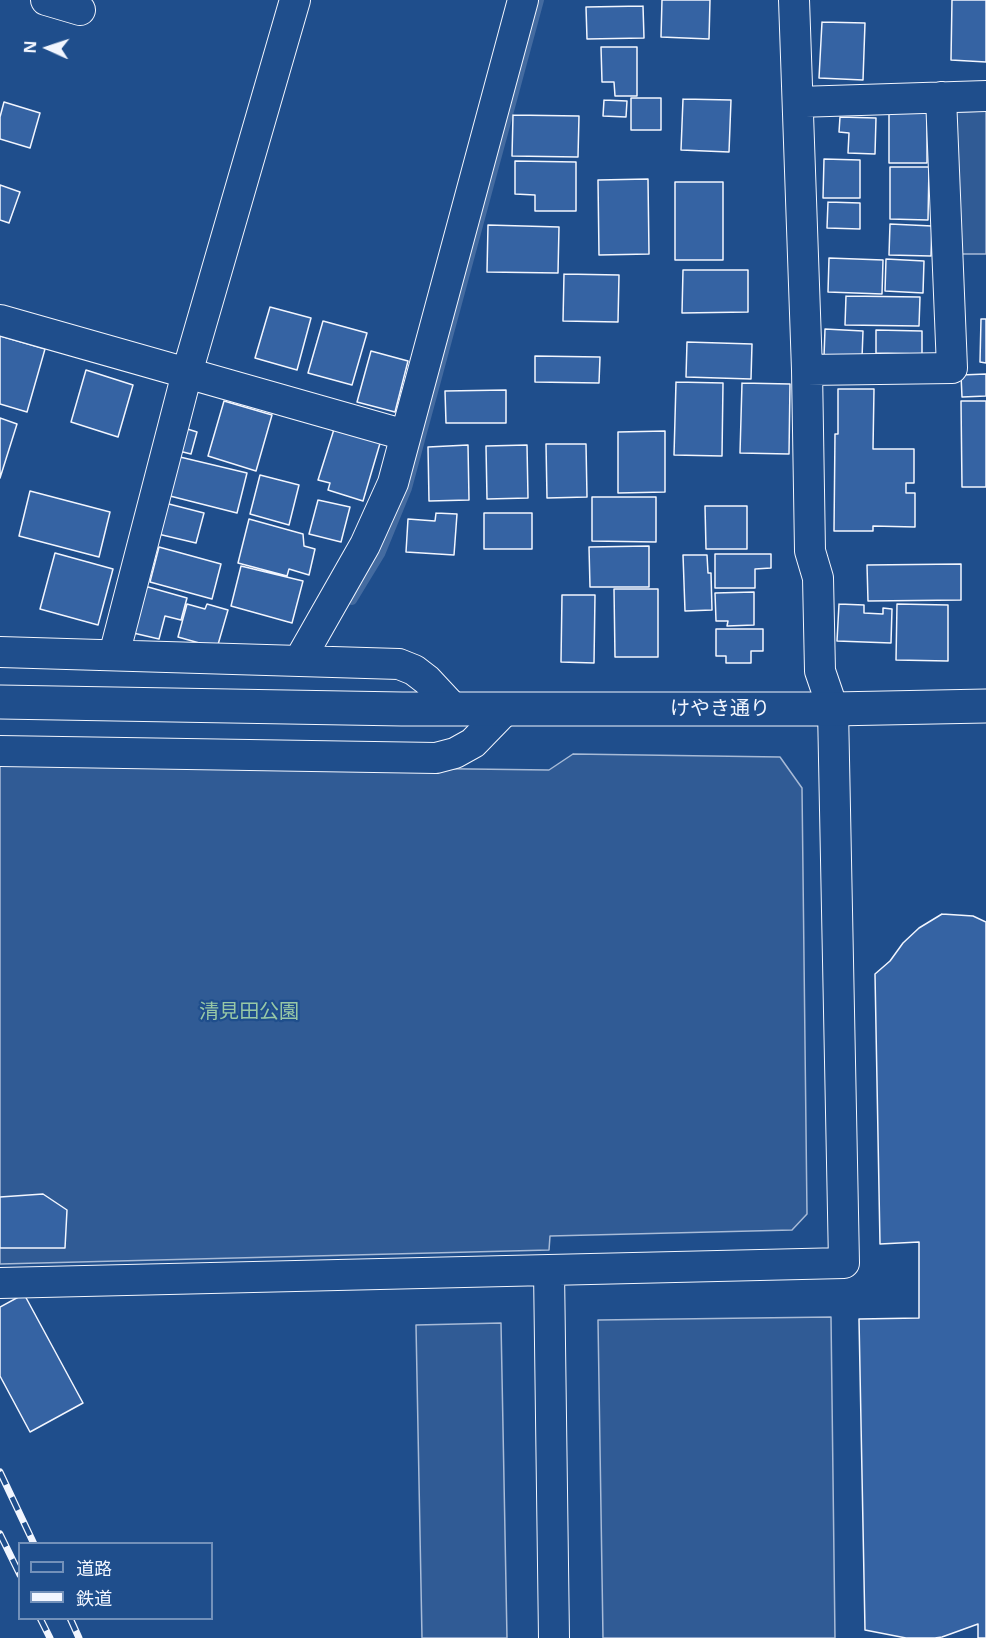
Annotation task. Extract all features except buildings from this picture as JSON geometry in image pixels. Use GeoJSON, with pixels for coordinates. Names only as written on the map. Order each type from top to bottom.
{"type":"FeatureCollection","features":[{"type":"Feature","properties":{"kind":"street"},"geometry":{"type":"LineString","coordinates":[[46,0],[80,10]]}},
{"type":"Feature","properties":{"kind":"street"},"geometry":{"type":"LineString","coordinates":[[114,655],[187,373],[295,0]]}},
{"type":"Feature","properties":{"kind":"street"},"geometry":{"type":"LineString","coordinates":[[300,661],[365,545],[393,483],[523,0]]}},
{"type":"Feature","properties":{"kind":"street"},"geometry":{"type":"LineString","coordinates":[[0,1283],[844,1263],[833,709],[820,671],[818,578],[810,551],[807,370],[794,0]]}},
{"type":"Feature","properties":{"kind":"street"},"geometry":{"type":"LineString","coordinates":[[798,102],[986,96]]}},
{"type":"Feature","properties":{"kind":"street"},"geometry":{"type":"LineString","coordinates":[[807,370],[952,368],[941,97]]}},
{"type":"Feature","properties":{"kind":"street"},"geometry":{"type":"LineString","coordinates":[[0,320],[405,435]]}},
{"type":"Feature","properties":{"kind":"street"},"geometry":{"type":"LineString","coordinates":[[0,652],[399,664],[414,670],[427,680],[454,709]]}},
{"type":"Feature","properties":{"kind":"street","name":"けやき通り"},"geometry":{"type":"LineString","coordinates":[[0,702],[454,709],[833,709],[986,706]]}},
{"type":"Feature","properties":{"kind":"street"},"geometry":{"type":"LineString","coordinates":[[0,751],[436,758],[455,753],[473,743],[507,709]]}},
{"type":"Feature","properties":{"kind":"street"},"geometry":{"type":"LineString","coordinates":[[549,1270],[554,1638]]}},
{"type":"Feature","properties":{"kind":"shaded area"},"geometry":{"type":"Polygon","coordinates":[[[986,111],[986,254],[959,254],[956,112],[986,111]]]}},
{"type":"Feature","properties":{"kind":"shaded area","name":"清見田公園"},"geometry":{"type":"Polygon","coordinates":[[[573,754],[780,757],[802,788],[807,1214],[792,1230],[550,1236],[549,1250],[0,1264],[0,763],[549,770],[573,754]]]}},
{"type":"Feature","properties":{"kind":"shaded area"},"geometry":{"type":"Polygon","coordinates":[[[831,1317],[835,1638],[603,1638],[598,1320],[831,1317]]]}},
{"type":"Feature","properties":{"kind":"shaded area"},"geometry":{"type":"Polygon","coordinates":[[[501,1323],[507,1638],[422,1638],[416,1325],[501,1323]]]}},
{"type":"Feature","properties":{"kind":"waterway"},"geometry":{"type":"LineString","coordinates":[[352,600],[380,554],[407,488],[539,0]]}},
{"type":"Feature","properties":{"kind":"railway"},"geometry":{"type":"LineString","coordinates":[[0,1472],[33,1542]]}},
{"type":"Feature","properties":{"kind":"railway"},"geometry":{"type":"LineString","coordinates":[[0,1534],[18,1571]]}},
{"type":"Feature","properties":{"kind":"railway"},"geometry":{"type":"LineString","coordinates":[[41,1620],[50,1638]]}},
{"type":"Feature","properties":{"kind":"railway"},"geometry":{"type":"LineString","coordinates":[[71,1620],[79,1638]]}}]}
